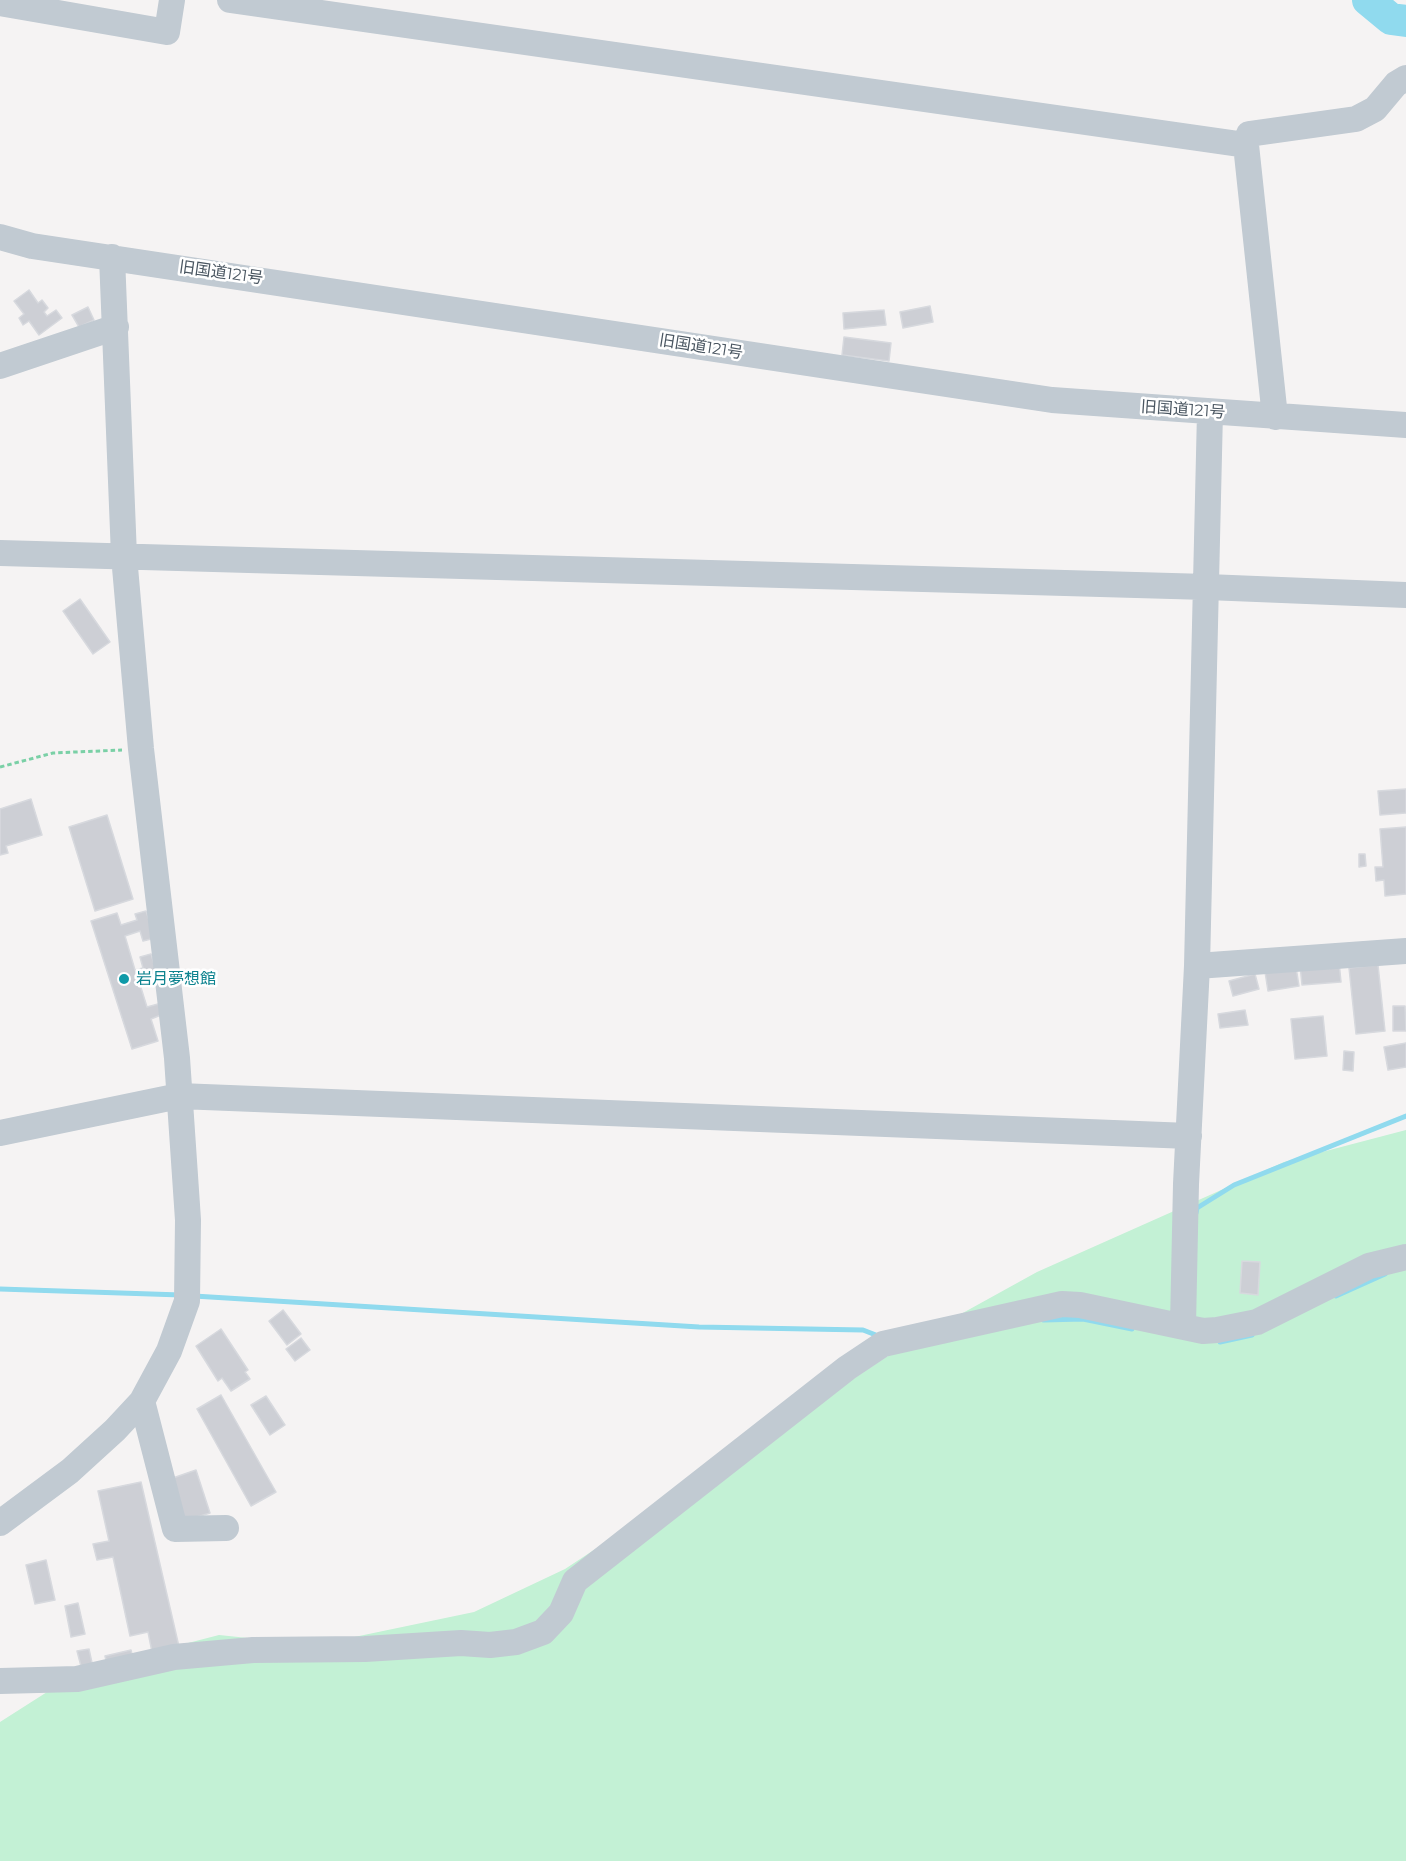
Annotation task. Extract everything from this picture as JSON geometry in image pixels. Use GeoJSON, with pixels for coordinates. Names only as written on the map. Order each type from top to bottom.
{"type":"FeatureCollection","features":[{"type":"Feature","properties":{"kind":"street"},"geometry":{"type":"LineString","coordinates":[[0,3],[167,32],[172,0]]}},
{"type":"Feature","properties":{"kind":"street"},"geometry":{"type":"LineString","coordinates":[[230,0],[1246,145]]}},
{"type":"Feature","properties":{"kind":"street"},"geometry":{"type":"LineString","coordinates":[[1275,417],[1246,145],[1249,134],[1347,121],[1376,109],[1396,84],[1406,78]]}},
{"type":"Feature","properties":{"kind":"street","name":"旧国道121号"},"geometry":{"type":"LineString","coordinates":[[0,237],[32,246],[1052,400],[1406,425]]}},
{"type":"Feature","properties":{"kind":"street"},"geometry":{"type":"LineString","coordinates":[[0,1523],[70,1471],[115,1430],[142,1401],[169,1351],[187,1301],[188,1220],[177,1058],[141,749],[124,556],[112,257]]}},
{"type":"Feature","properties":{"kind":"street"},"geometry":{"type":"LineString","coordinates":[[0,366],[116,327]]}},
{"type":"Feature","properties":{"kind":"street"},"geometry":{"type":"LineString","coordinates":[[1183,1324],[1197,966],[1210,412]]}},
{"type":"Feature","properties":{"kind":"street"},"geometry":{"type":"LineString","coordinates":[[0,554],[1207,587],[1406,595]]}},
{"type":"Feature","properties":{"kind":"street"},"geometry":{"type":"LineString","coordinates":[[1197,966],[1406,951]]}},
{"type":"Feature","properties":{"kind":"street"},"geometry":{"type":"LineString","coordinates":[[0,1133],[179,1096],[1189,1136]]}},
{"type":"Feature","properties":{"kind":"street"},"geometry":{"type":"LineString","coordinates":[[0,1681],[77,1679],[174,1657],[253,1650],[365,1649],[461,1642],[490,1646],[516,1642],[543,1632],[561,1613],[575,1581],[847,1368],[883,1344],[1062,1304],[1183,1324],[1210,1331],[1257,1322],[1369,1266],[1406,1257]]}},
{"type":"Feature","properties":{"kind":"street"},"geometry":{"type":"LineString","coordinates":[[142,1401],[175,1529],[226,1528]]}},
{"type":"Feature","properties":{"kind":"path"},"geometry":{"type":"LineString","coordinates":[[0,767],[53,753],[141,749]]}},
{"type":"Feature","properties":{"kind":"green space"},"geometry":{"type":"Polygon","coordinates":[[[1406,1130],[1406,1861],[0,1861],[0,1722],[80,1671],[219,1635],[316,1645],[474,1612],[565,1569],[903,1346],[1037,1272],[1284,1162],[1406,1130]]]}},
{"type":"Feature","properties":{"kind":"building"},"geometry":{"type":"Polygon","coordinates":[[[29,290],[38,303],[42,300],[48,308],[44,312],[47,316],[56,310],[62,318],[39,335],[29,321],[23,325],[19,318],[24,314],[14,301],[29,290]]]}},
{"type":"Feature","properties":{"kind":"building"},"geometry":{"type":"Polygon","coordinates":[[[930,306],[933,322],[903,328],[900,312],[930,306]]]}},
{"type":"Feature","properties":{"kind":"building"},"geometry":{"type":"Polygon","coordinates":[[[88,307],[94,320],[79,327],[72,315],[88,307]]]}},
{"type":"Feature","properties":{"kind":"building"},"geometry":{"type":"Polygon","coordinates":[[[884,310],[886,325],[844,329],[843,313],[884,310]]]}},
{"type":"Feature","properties":{"kind":"building"},"geometry":{"type":"Polygon","coordinates":[[[844,337],[891,343],[889,361],[842,355],[844,337]]]}},
{"type":"Feature","properties":{"kind":"building"},"geometry":{"type":"Polygon","coordinates":[[[80,599],[110,642],[93,654],[63,611],[80,599]]]}},
{"type":"Feature","properties":{"kind":"building"},"geometry":{"type":"Polygon","coordinates":[[[1406,789],[1406,813],[1380,815],[1378,791],[1406,789]]]}},
{"type":"Feature","properties":{"kind":"building"},"geometry":{"type":"Polygon","coordinates":[[[31,799],[42,835],[6,846],[8,853],[0,855],[0,809],[31,799]]]}},
{"type":"Feature","properties":{"kind":"building"},"geometry":{"type":"Polygon","coordinates":[[[107,815],[133,899],[95,911],[69,827],[107,815]]]}},
{"type":"Feature","properties":{"kind":"building"},"geometry":{"type":"Polygon","coordinates":[[[1406,827],[1406,894],[1385,896],[1384,880],[1376,881],[1375,867],[1383,867],[1380,829],[1406,827]]]}},
{"type":"Feature","properties":{"kind":"building"},"geometry":{"type":"Polygon","coordinates":[[[1359,854],[1365,854],[1366,866],[1359,867],[1359,854]]]}},
{"type":"Feature","properties":{"kind":"building","name":"岩月夢想館"},"geometry":{"type":"Polygon","coordinates":[[[146,911],[155,938],[143,941],[140,931],[125,936],[135,970],[143,968],[140,957],[151,954],[158,977],[147,980],[145,976],[138,978],[147,1007],[158,1004],[161,1015],[151,1019],[158,1041],[132,1049],[91,921],[117,913],[121,925],[137,920],[135,914],[146,911]]]}},
{"type":"Feature","properties":{"kind":"building"},"geometry":{"type":"Polygon","coordinates":[[[1339,962],[1341,982],[1302,985],[1300,965],[1339,962]]]}},
{"type":"Feature","properties":{"kind":"building"},"geometry":{"type":"Polygon","coordinates":[[[1378,965],[1385,1031],[1356,1034],[1349,968],[1378,965]]]}},
{"type":"Feature","properties":{"kind":"building"},"geometry":{"type":"Polygon","coordinates":[[[1296,967],[1299,986],[1268,991],[1265,972],[1296,967]]]}},
{"type":"Feature","properties":{"kind":"building"},"geometry":{"type":"Polygon","coordinates":[[[1255,974],[1259,989],[1233,996],[1229,981],[1255,974]]]}},
{"type":"Feature","properties":{"kind":"building"},"geometry":{"type":"Polygon","coordinates":[[[1393,1006],[1405,1006],[1406,1031],[1393,1031],[1393,1006]]]}},
{"type":"Feature","properties":{"kind":"building"},"geometry":{"type":"Polygon","coordinates":[[[1245,1010],[1248,1025],[1220,1028],[1218,1014],[1245,1010]]]}},
{"type":"Feature","properties":{"kind":"building"},"geometry":{"type":"Polygon","coordinates":[[[1323,1016],[1327,1056],[1295,1059],[1291,1019],[1323,1016]]]}},
{"type":"Feature","properties":{"kind":"building"},"geometry":{"type":"Polygon","coordinates":[[[1406,1043],[1406,1067],[1388,1070],[1384,1047],[1406,1043]]]}},
{"type":"Feature","properties":{"kind":"building"},"geometry":{"type":"Polygon","coordinates":[[[1344,1051],[1354,1052],[1353,1071],[1343,1070],[1344,1051]]]}},
{"type":"Feature","properties":{"kind":"building"},"geometry":{"type":"Polygon","coordinates":[[[1242,1261],[1260,1262],[1258,1295],[1240,1293],[1242,1261]]]}},
{"type":"Feature","properties":{"kind":"building"},"geometry":{"type":"Polygon","coordinates":[[[283,1310],[301,1334],[287,1345],[269,1321],[283,1310]]]}},
{"type":"Feature","properties":{"kind":"building"},"geometry":{"type":"Polygon","coordinates":[[[221,1329],[248,1370],[245,1372],[250,1379],[231,1391],[222,1378],[218,1381],[196,1346],[221,1329]]]}},
{"type":"Feature","properties":{"kind":"building"},"geometry":{"type":"Polygon","coordinates":[[[301,1338],[310,1350],[295,1361],[286,1349],[301,1338]]]}},
{"type":"Feature","properties":{"kind":"building"},"geometry":{"type":"Polygon","coordinates":[[[221,1395],[276,1492],[251,1506],[197,1409],[221,1395]]]}},
{"type":"Feature","properties":{"kind":"building"},"geometry":{"type":"Polygon","coordinates":[[[266,1396],[285,1425],[270,1435],[251,1405],[266,1396]]]}},
{"type":"Feature","properties":{"kind":"building"},"geometry":{"type":"Polygon","coordinates":[[[196,1470],[210,1513],[184,1521],[170,1479],[196,1470]]]}},
{"type":"Feature","properties":{"kind":"building"},"geometry":{"type":"Polygon","coordinates":[[[141,1482],[180,1651],[153,1657],[148,1632],[130,1636],[113,1557],[97,1560],[93,1544],[109,1541],[98,1491],[141,1482]]]}},
{"type":"Feature","properties":{"kind":"building"},"geometry":{"type":"Polygon","coordinates":[[[46,1560],[55,1600],[35,1604],[26,1565],[46,1560]]]}},
{"type":"Feature","properties":{"kind":"building"},"geometry":{"type":"Polygon","coordinates":[[[78,1603],[85,1634],[71,1637],[65,1606],[78,1603]]]}},
{"type":"Feature","properties":{"kind":"building"},"geometry":{"type":"Polygon","coordinates":[[[89,1649],[94,1672],[83,1674],[77,1651],[89,1649]]]}},
{"type":"Feature","properties":{"kind":"building"},"geometry":{"type":"Polygon","coordinates":[[[131,1650],[136,1672],[110,1678],[105,1656],[131,1650]]]}},
{"type":"Feature","properties":{"kind":"waterway"},"geometry":{"type":"LineString","coordinates":[[1368,0],[1391,19],[1406,21]]}},
{"type":"Feature","properties":{"kind":"waterway"},"geometry":{"type":"LineString","coordinates":[[1196,1213],[1197,1208],[1234,1185],[1406,1116]]}},
{"type":"Feature","properties":{"kind":"waterway"},"geometry":{"type":"LineString","coordinates":[[1336,1296],[1385,1274]]}},
{"type":"Feature","properties":{"kind":"waterway"},"geometry":{"type":"LineString","coordinates":[[0,1289],[181,1295]]}},
{"type":"Feature","properties":{"kind":"waterway"},"geometry":{"type":"LineString","coordinates":[[194,1296],[699,1327],[863,1330],[881,1337]]}},
{"type":"Feature","properties":{"kind":"waterway"},"geometry":{"type":"LineString","coordinates":[[1043,1320],[1083,1319],[1132,1329]]}},
{"type":"Feature","properties":{"kind":"waterway"},"geometry":{"type":"LineString","coordinates":[[1220,1342],[1252,1335]]}},
{"type":"Feature","properties":{"kind":"place","name":"岩月夢想館"},"geometry":{"type":"Point","coordinates":[124,979]}}]}
